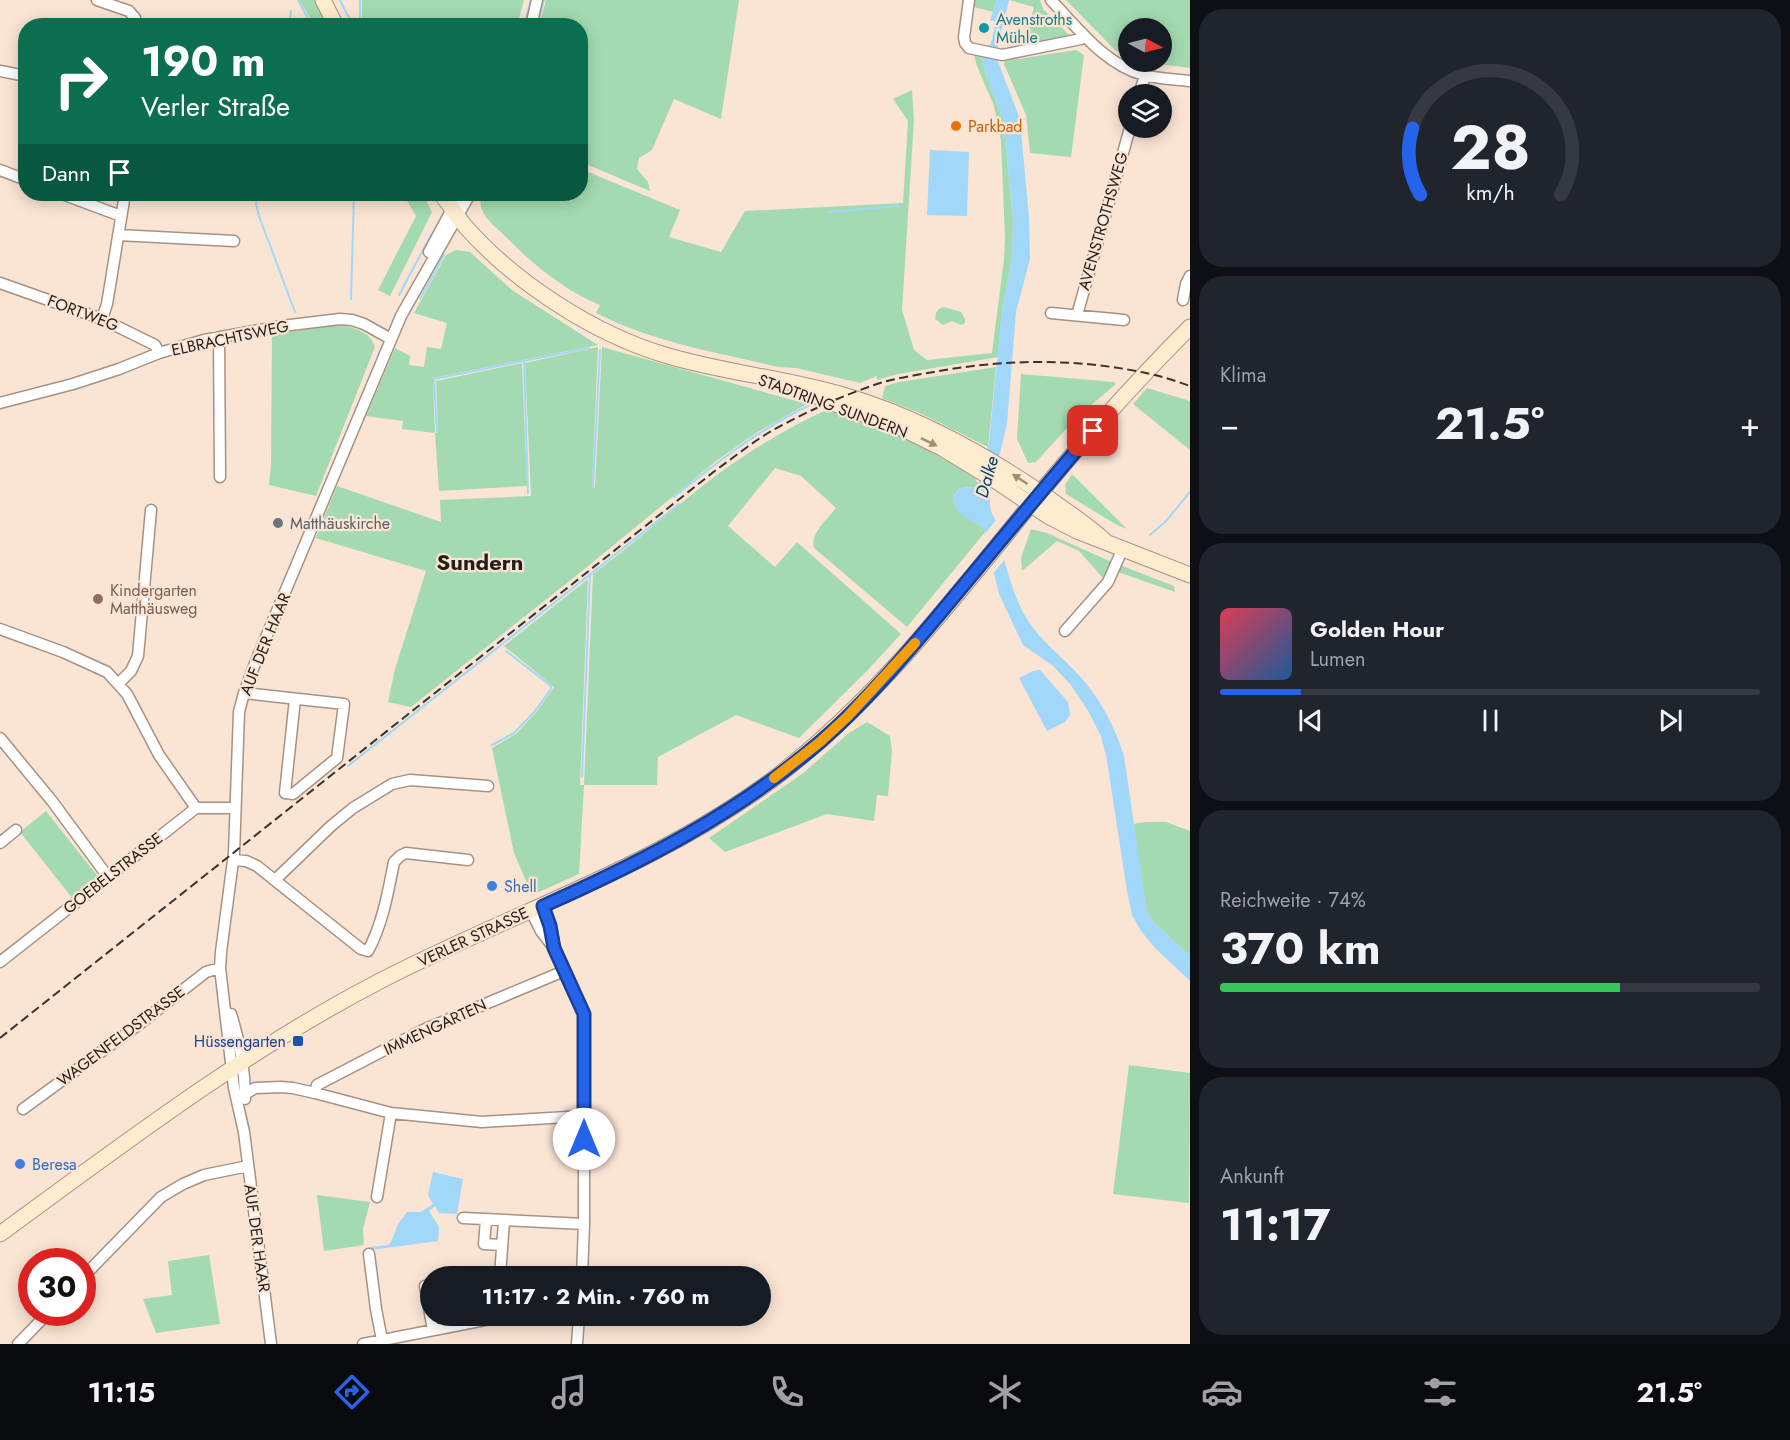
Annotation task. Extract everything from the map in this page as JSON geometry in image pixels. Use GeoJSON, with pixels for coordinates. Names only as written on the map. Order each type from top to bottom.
{"type":"FeatureCollection","features":[{"type":"Feature","properties":{"kind":"main road"},"geometry":{"type":"LineString","coordinates":[[323,0],[332,18]]}},
{"type":"Feature","properties":{"kind":"main road","name":"STADTRING SUNDERN"},"geometry":{"type":"LineString","coordinates":[[436,201],[536,290],[587,322],[664,355],[749,375],[897,426],[980,463],[1036,498],[1048,516],[1077,531],[1190,574]]}},
{"type":"Feature","properties":{"kind":"main road","name":"STADTRING SUNDERN"},"geometry":{"type":"LineString","coordinates":[[444,201],[452,217]]}},
{"type":"Feature","properties":{"kind":"main road","name":"VERLER STRASSE"},"geometry":{"type":"LineString","coordinates":[[0,1234],[237,1064],[329,1008],[383,980],[673,844],[723,814],[773,779],[820,742],[894,667],[1120,400],[1190,327]]}},
{"type":"Feature","properties":{"kind":"street"},"geometry":{"type":"LineString","coordinates":[[97,0],[129,11],[135,18]]}},
{"type":"Feature","properties":{"kind":"street"},"geometry":{"type":"LineString","coordinates":[[533,18],[537,0]]}},
{"type":"Feature","properties":{"kind":"street"},"geometry":{"type":"LineString","coordinates":[[969,0],[964,37],[969,48],[999,55],[1081,39],[1085,36]]}},
{"type":"Feature","properties":{"kind":"street"},"geometry":{"type":"LineString","coordinates":[[1051,0],[1110,59],[1127,69],[1144,76],[1190,81]]}},
{"type":"Feature","properties":{"kind":"street"},"geometry":{"type":"LineString","coordinates":[[0,71],[18,74]]}},
{"type":"Feature","properties":{"kind":"street"},"geometry":{"type":"LineString","coordinates":[[1142,84],[1144,76]]}},
{"type":"Feature","properties":{"kind":"street","name":"AVENSTROTHSWEG"},"geometry":{"type":"LineString","coordinates":[[1077,315],[1127,138]]}},
{"type":"Feature","properties":{"kind":"street"},"geometry":{"type":"LineString","coordinates":[[0,170],[18,177]]}},
{"type":"Feature","properties":{"kind":"street"},"geometry":{"type":"LineString","coordinates":[[81,201],[121,216]]}},
{"type":"Feature","properties":{"kind":"street"},"geometry":{"type":"LineString","coordinates":[[102,319],[107,304],[124,201]]}},
{"type":"Feature","properties":{"kind":"street","name":"AUF DER HAAR"},"geometry":{"type":"LineString","coordinates":[[452,217],[458,201]]}},
{"type":"Feature","properties":{"kind":"street","name":"AUF DER HAAR"},"geometry":{"type":"LineString","coordinates":[[271,1344],[237,1064],[220,968],[233,860],[239,712],[244,693],[401,316],[412,284],[452,217],[465,201]]}},
{"type":"Feature","properties":{"kind":"street"},"geometry":{"type":"LineString","coordinates":[[118,235],[234,241]]}},
{"type":"Feature","properties":{"kind":"street"},"geometry":{"type":"LineString","coordinates":[[1183,300],[1190,276]]}},
{"type":"Feature","properties":{"kind":"street","name":"FORTWEG"},"geometry":{"type":"LineString","coordinates":[[0,283],[102,319],[155,345],[159,353]]}},
{"type":"Feature","properties":{"kind":"street","name":"AVENSTROTHSWEG"},"geometry":{"type":"LineString","coordinates":[[1052,313],[1124,320]]}},
{"type":"Feature","properties":{"kind":"street","name":"ELBRACHTSWEG"},"geometry":{"type":"LineString","coordinates":[[0,403],[110,372],[159,353],[219,337],[282,326],[340,319],[358,322],[391,339]]}},
{"type":"Feature","properties":{"kind":"street"},"geometry":{"type":"LineString","coordinates":[[219,337],[220,477]]}},
{"type":"Feature","properties":{"kind":"street"},"geometry":{"type":"LineString","coordinates":[[119,683],[131,671],[138,656],[151,510]]}},
{"type":"Feature","properties":{"kind":"street"},"geometry":{"type":"LineString","coordinates":[[1065,631],[1108,582],[1123,548]]}},
{"type":"Feature","properties":{"kind":"street"},"geometry":{"type":"LineString","coordinates":[[0,629],[63,652],[107,672],[127,694],[159,755],[196,808],[235,808]]}},
{"type":"Feature","properties":{"kind":"street"},"geometry":{"type":"LineString","coordinates":[[244,693],[344,704],[337,758],[293,794],[285,793],[295,699]]}},
{"type":"Feature","properties":{"kind":"street"},"geometry":{"type":"LineString","coordinates":[[0,738],[52,801],[108,877]]}},
{"type":"Feature","properties":{"kind":"street"},"geometry":{"type":"LineString","coordinates":[[275,880],[331,826],[353,808],[392,784],[410,780],[488,786]]}},
{"type":"Feature","properties":{"kind":"street","name":"GOEBELSTRASSE"},"geometry":{"type":"LineString","coordinates":[[1,960],[196,808]]}},
{"type":"Feature","properties":{"kind":"street"},"geometry":{"type":"LineString","coordinates":[[0,843],[16,830]]}},
{"type":"Feature","properties":{"kind":"street"},"geometry":{"type":"LineString","coordinates":[[233,860],[246,861],[257,866],[361,949],[368,951],[383,916],[394,862],[400,856],[406,853],[468,860]]}},
{"type":"Feature","properties":{"kind":"street"},"geometry":{"type":"LineString","coordinates":[[537,908],[542,931],[554,948],[584,1014],[582,1266]]}},
{"type":"Feature","properties":{"kind":"street","name":"WAGENFELDSTRASSE"},"geometry":{"type":"LineString","coordinates":[[23,1109],[206,972],[220,968]]}},
{"type":"Feature","properties":{"kind":"street","name":"IMMENGARTEN"},"geometry":{"type":"LineString","coordinates":[[315,1093],[317,1085],[423,1030],[564,971]]}},
{"type":"Feature","properties":{"kind":"street"},"geometry":{"type":"LineString","coordinates":[[241,1097],[255,1088],[293,1088],[391,1113],[482,1122],[584,1116]]}},
{"type":"Feature","properties":{"kind":"street"},"geometry":{"type":"LineString","coordinates":[[377,1197],[391,1113]]}},
{"type":"Feature","properties":{"kind":"street"},"geometry":{"type":"LineString","coordinates":[[96,1264],[161,1197],[204,1175],[248,1166]]}},
{"type":"Feature","properties":{"kind":"street"},"geometry":{"type":"LineString","coordinates":[[463,1218],[584,1224]]}},
{"type":"Feature","properties":{"kind":"street"},"geometry":{"type":"LineString","coordinates":[[486,1220],[484,1244],[502,1245]]}},
{"type":"Feature","properties":{"kind":"street"},"geometry":{"type":"LineString","coordinates":[[501,1266],[504,1221]]}},
{"type":"Feature","properties":{"kind":"street"},"geometry":{"type":"LineString","coordinates":[[369,1254],[382,1340]]}},
{"type":"Feature","properties":{"kind":"street"},"geometry":{"type":"LineString","coordinates":[[18,1344],[35,1326]]}},
{"type":"Feature","properties":{"kind":"street"},"geometry":{"type":"LineString","coordinates":[[432,1326],[433,1330]]}},
{"type":"Feature","properties":{"kind":"street"},"geometry":{"type":"LineString","coordinates":[[363,1344],[454,1326]]}},
{"type":"Feature","properties":{"kind":"street"},"geometry":{"type":"LineString","coordinates":[[577,1344],[578,1326]]}},
{"type":"Feature","properties":{"kind":"green space"},"geometry":{"type":"Polygon","coordinates":[[[299,0],[316,0],[326,18],[310,18],[299,0]]]}},
{"type":"Feature","properties":{"kind":"green space"},"geometry":{"type":"Polygon","coordinates":[[[362,0],[524,0],[519,18],[362,18],[362,0]]]}},
{"type":"Feature","properties":{"kind":"green space"},"geometry":{"type":"Polygon","coordinates":[[[546,0],[739,0],[721,119],[674,99],[652,150],[639,158],[637,169],[648,182],[650,191],[588,165],[588,18],[541,18],[546,0]]]}},
{"type":"Feature","properties":{"kind":"green space"},"geometry":{"type":"Polygon","coordinates":[[[975,0],[997,0],[993,12],[974,7],[975,0]]]}},
{"type":"Feature","properties":{"kind":"green space"},"geometry":{"type":"Polygon","coordinates":[[[1009,0],[1040,0],[1043,9],[1069,35],[1030,44],[1025,41],[1034,7],[1009,0]]]}},
{"type":"Feature","properties":{"kind":"green space"},"geometry":{"type":"Polygon","coordinates":[[[1066,0],[1190,0],[1190,68],[1172,66],[1172,18],[1118,18],[1118,52],[1066,0]]]}},
{"type":"Feature","properties":{"kind":"green space"},"geometry":{"type":"Polygon","coordinates":[[[1076,50],[1084,55],[1071,157],[1030,153],[1026,115],[1004,64],[1005,61],[1076,50]]]}},
{"type":"Feature","properties":{"kind":"green space"},"geometry":{"type":"Polygon","coordinates":[[[974,55],[981,57],[1003,120],[1013,219],[1012,258],[1002,312],[998,357],[898,374],[877,380],[877,376],[860,383],[796,368],[778,367],[662,339],[639,332],[596,313],[600,305],[573,292],[536,265],[491,223],[481,208],[481,201],[588,201],[588,172],[680,210],[669,237],[721,252],[745,211],[903,203],[908,121],[893,99],[912,90],[914,120],[902,310],[914,350],[927,360],[992,353],[1005,238],[1001,141],[994,106],[974,55]]]}},
{"type":"Feature","properties":{"kind":"green space"},"geometry":{"type":"Polygon","coordinates":[[[407,201],[426,201],[432,212],[390,296],[378,290],[416,216],[407,201]]]}},
{"type":"Feature","properties":{"kind":"green space"},"geometry":{"type":"Polygon","coordinates":[[[456,250],[470,252],[512,290],[598,345],[433,378],[435,433],[402,429],[403,421],[366,416],[395,348],[410,356],[409,365],[424,367],[427,347],[441,349],[447,323],[414,313],[446,255],[456,250]]]}},
{"type":"Feature","properties":{"kind":"green space"},"geometry":{"type":"Polygon","coordinates":[[[944,307],[961,312],[965,323],[961,325],[952,321],[943,325],[935,319],[939,309],[944,307]]]}},
{"type":"Feature","properties":{"kind":"green space"},"geometry":{"type":"Polygon","coordinates":[[[340,325],[366,334],[375,347],[316,496],[269,485],[272,334],[340,325]]]}},
{"type":"Feature","properties":{"kind":"green space"},"geometry":{"type":"Polygon","coordinates":[[[598,347],[592,488],[595,487],[602,347],[807,404],[756,433],[716,461],[411,707],[388,702],[395,669],[426,571],[316,538],[337,486],[441,522],[440,500],[531,496],[525,363],[598,347]]]}},
{"type":"Feature","properties":{"kind":"green space"},"geometry":{"type":"Polygon","coordinates":[[[522,363],[527,486],[439,491],[435,433],[438,433],[436,381],[522,363]]]}},
{"type":"Feature","properties":{"kind":"green space"},"geometry":{"type":"Polygon","coordinates":[[[996,367],[988,447],[922,414],[882,398],[885,386],[899,382],[996,367]]]}},
{"type":"Feature","properties":{"kind":"green space"},"geometry":{"type":"Polygon","coordinates":[[[1021,374],[1116,384],[1078,416],[1036,462],[1028,463],[1017,439],[1021,374]]]}},
{"type":"Feature","properties":{"kind":"green space"},"geometry":{"type":"Polygon","coordinates":[[[1147,388],[1190,401],[1190,450],[1133,404],[1147,388]]]}},
{"type":"Feature","properties":{"kind":"green space"},"geometry":{"type":"Polygon","coordinates":[[[833,407],[889,430],[977,478],[976,481],[979,483],[976,487],[960,488],[953,496],[959,511],[983,527],[985,532],[907,627],[814,548],[813,542],[820,526],[836,508],[801,476],[775,468],[728,526],[775,567],[797,542],[901,634],[799,738],[736,715],[658,757],[657,785],[584,785],[593,574],[702,486],[759,446],[833,407]]]}},
{"type":"Feature","properties":{"kind":"green space"},"geometry":{"type":"Polygon","coordinates":[[[1072,474],[1127,529],[1066,494],[1065,485],[1072,474]]]}},
{"type":"Feature","properties":{"kind":"green space"},"geometry":{"type":"Polygon","coordinates":[[[1031,529],[1047,533],[1114,563],[1103,578],[1079,551],[1057,541],[1022,571],[1021,558],[1031,529]]]}},
{"type":"Feature","properties":{"kind":"green space"},"geometry":{"type":"Polygon","coordinates":[[[1120,565],[1174,586],[1175,592],[1118,572],[1120,565]]]}},
{"type":"Feature","properties":{"kind":"green space"},"geometry":{"type":"Polygon","coordinates":[[[588,579],[580,785],[584,785],[579,874],[532,895],[514,853],[492,748],[517,733],[554,687],[504,646],[588,579]]]}},
{"type":"Feature","properties":{"kind":"green space"},"geometry":{"type":"Polygon","coordinates":[[[867,722],[890,736],[892,751],[888,796],[877,795],[874,821],[827,814],[725,852],[709,838],[802,774],[849,733],[867,722]]]}},
{"type":"Feature","properties":{"kind":"green space"},"geometry":{"type":"Polygon","coordinates":[[[46,811],[99,878],[73,899],[20,832],[46,811]]]}},
{"type":"Feature","properties":{"kind":"green space"},"geometry":{"type":"Polygon","coordinates":[[[1166,822],[1190,831],[1190,956],[1154,923],[1147,912],[1133,824],[1166,822]]]}},
{"type":"Feature","properties":{"kind":"green space"},"geometry":{"type":"Polygon","coordinates":[[[1129,1065],[1190,1073],[1189,1203],[1113,1194],[1129,1065]]]}},
{"type":"Feature","properties":{"kind":"green space"},"geometry":{"type":"Polygon","coordinates":[[[317,1195],[370,1202],[363,1229],[364,1245],[324,1251],[317,1195]]]}},
{"type":"Feature","properties":{"kind":"green space"},"geometry":{"type":"Polygon","coordinates":[[[209,1255],[220,1324],[156,1333],[143,1299],[172,1295],[168,1261],[209,1255]]]}},
{"type":"Feature","properties":{"kind":"water","name":"Dalke"},"geometry":{"type":"Polygon","coordinates":[[[997,0],[1009,0],[998,44],[997,59],[1020,119],[1029,218],[1030,259],[1016,312],[1007,424],[991,490],[991,509],[1011,583],[1027,619],[1091,689],[1115,732],[1124,756],[1147,912],[1154,923],[1190,956],[1190,981],[1155,948],[1132,915],[1107,760],[1101,736],[1087,709],[1070,684],[1053,666],[1023,645],[999,594],[983,527],[959,512],[954,502],[953,496],[960,488],[976,487],[979,483],[989,442],[1002,312],[1012,258],[1013,219],[1003,120],[981,57],[991,43],[996,22],[990,20],[997,0]]]}},
{"type":"Feature","properties":{"kind":"water"},"geometry":{"type":"Polygon","coordinates":[[[930,150],[969,152],[967,216],[927,215],[930,150]]]}},
{"type":"Feature","properties":{"kind":"water"},"geometry":{"type":"Polygon","coordinates":[[[1040,670],[1068,702],[1070,715],[1065,722],[1047,731],[1019,678],[1040,670]]]}},
{"type":"Feature","properties":{"kind":"water"},"geometry":{"type":"Polygon","coordinates":[[[433,1172],[463,1179],[457,1214],[439,1213],[435,1206],[429,1211],[439,1227],[438,1241],[371,1250],[370,1247],[388,1245],[391,1242],[398,1224],[407,1212],[421,1212],[433,1204],[428,1195],[433,1172]]]}},
{"type":"Feature","properties":{"kind":"pier"},"geometry":{"type":"Polygon","coordinates":[[[998,518],[1007,557],[991,576],[982,537],[998,518]]]}},
{"type":"Feature","properties":{"kind":"waterway"},"geometry":{"type":"LineString","coordinates":[[298,0],[308,18]]}},
{"type":"Feature","properties":{"kind":"waterway"},"geometry":{"type":"LineString","coordinates":[[340,0],[349,18]]}},
{"type":"Feature","properties":{"kind":"waterway"},"geometry":{"type":"LineString","coordinates":[[360,0],[360,18]]}},
{"type":"Feature","properties":{"kind":"waterway"},"geometry":{"type":"LineString","coordinates":[[526,18],[531,0]]}},
{"type":"Feature","properties":{"kind":"waterway"},"geometry":{"type":"LineString","coordinates":[[539,18],[544,0]]}},
{"type":"Feature","properties":{"kind":"waterway"},"geometry":{"type":"LineString","coordinates":[[290,18],[291,11]]}},
{"type":"Feature","properties":{"kind":"waterway"},"geometry":{"type":"LineString","coordinates":[[257,201],[259,216],[295,312]]}},
{"type":"Feature","properties":{"kind":"waterway"},"geometry":{"type":"LineString","coordinates":[[351,299],[354,201]]}},
{"type":"Feature","properties":{"kind":"waterway"},"geometry":{"type":"LineString","coordinates":[[828,212],[900,206]]}},
{"type":"Feature","properties":{"kind":"waterway"},"geometry":{"type":"LineString","coordinates":[[399,295],[431,235]]}},
{"type":"Feature","properties":{"kind":"waterway"},"geometry":{"type":"LineString","coordinates":[[420,299],[444,255]]}},
{"type":"Feature","properties":{"kind":"waterway"},"geometry":{"type":"LineString","coordinates":[[528,493],[524,361],[589,348]]}},
{"type":"Feature","properties":{"kind":"waterway"},"geometry":{"type":"LineString","coordinates":[[593,487],[600,350]]}},
{"type":"Feature","properties":{"kind":"waterway"},"geometry":{"type":"LineString","coordinates":[[437,432],[434,379],[523,361]]}},
{"type":"Feature","properties":{"kind":"waterway"},"geometry":{"type":"LineString","coordinates":[[674,497],[739,447],[810,405]]}},
{"type":"Feature","properties":{"kind":"waterway"},"geometry":{"type":"LineString","coordinates":[[1150,535],[1166,521],[1190,492]]}},
{"type":"Feature","properties":{"kind":"waterway"},"geometry":{"type":"LineString","coordinates":[[348,766],[679,504]]}},
{"type":"Feature","properties":{"kind":"waterway"},"geometry":{"type":"LineString","coordinates":[[582,777],[590,576]]}},
{"type":"Feature","properties":{"kind":"waterway"},"geometry":{"type":"LineString","coordinates":[[492,745],[514,733],[535,711],[551,689],[551,686],[506,651]]}},
{"type":"Feature","properties":{"kind":"railway"},"geometry":{"type":"LineString","coordinates":[[0,1038],[716,470],[768,433],[837,399],[880,383],[960,368],[1040,362],[1093,365],[1152,374],[1190,386]]}},
{"type":"Feature","properties":{"kind":"slow traffic"},"geometry":{"type":"LineString","coordinates":[[774,778],[820,742],[848,716],[915,643]]}},
{"type":"Feature","properties":{"kind":"place","name":"Avenstroths Mühle"},"geometry":{"type":"Point","coordinates":[984,28]}},
{"type":"Feature","properties":{"kind":"place","name":"Parkbad"},"geometry":{"type":"Point","coordinates":[956,126]}},
{"type":"Feature","properties":{"kind":"place","name":"Matthäuskirche"},"geometry":{"type":"Point","coordinates":[278,523]}},
{"type":"Feature","properties":{"kind":"place","name":"Kindergarten Matthäusweg"},"geometry":{"type":"Point","coordinates":[98,599]}},
{"type":"Feature","properties":{"kind":"place","name":"Shell"},"geometry":{"type":"Point","coordinates":[492,886]}},
{"type":"Feature","properties":{"kind":"place","name":"Hüssengarten"},"geometry":{"type":"Point","coordinates":[298,1041]}},
{"type":"Feature","properties":{"kind":"place","name":"Beresa"},"geometry":{"type":"Point","coordinates":[20,1164]}},
{"type":"Feature","properties":{"kind":"district","name":"Sundern"},"geometry":{"type":"Point","coordinates":[480,562]}},
{"type":"Feature","properties":{"kind":"route"},"geometry":{"type":"LineString","coordinates":[[584,1139],[584,1014],[554,948],[548,917],[543,906],[673,844],[723,814],[820,742],[894,667],[1093,431]]}}]}
